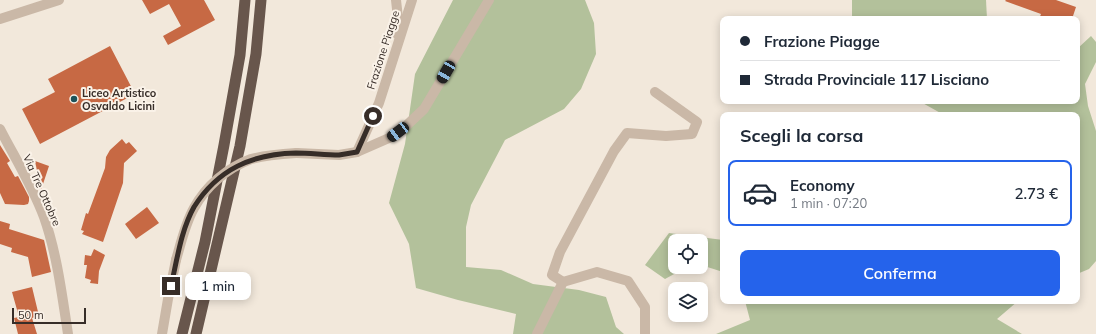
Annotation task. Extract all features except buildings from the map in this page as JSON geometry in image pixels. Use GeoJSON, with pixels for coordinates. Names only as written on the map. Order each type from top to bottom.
{"type":"FeatureCollection","features":[{"type":"Feature","properties":{"kind":"highway"},"geometry":{"type":"LineString","coordinates":[[182,334],[205,242],[224,145],[240,55],[245,0]]}},
{"type":"Feature","properties":{"kind":"highway"},"geometry":{"type":"LineString","coordinates":[[196,334],[240,146],[256,54],[261,0]]}},
{"type":"Feature","properties":{"kind":"street"},"geometry":{"type":"LineString","coordinates":[[392,64],[398,27],[396,0]]}},
{"type":"Feature","properties":{"kind":"street","name":"Frazione Piagge"},"geometry":{"type":"LineString","coordinates":[[357,152],[379,103],[412,0]]}},
{"type":"Feature","properties":{"kind":"street"},"geometry":{"type":"LineString","coordinates":[[162,334],[176,260],[185,230],[194,208],[206,191],[220,177],[235,167],[252,159],[270,155],[297,153],[339,155],[357,152],[389,138],[407,125],[424,109],[489,0]]}},
{"type":"Feature","properties":{"kind":"street"},"geometry":{"type":"LineString","coordinates":[[0,19],[52,1]]}},
{"type":"Feature","properties":{"kind":"street"},"geometry":{"type":"LineString","coordinates":[[563,282],[552,275],[560,252],[614,151],[627,133],[666,136],[692,134],[697,122],[655,92]]}},
{"type":"Feature","properties":{"kind":"street","name":"Via Tre Ottobre"},"geometry":{"type":"LineString","coordinates":[[0,129],[24,174],[48,230],[62,293],[68,334]]}},
{"type":"Feature","properties":{"kind":"street"},"geometry":{"type":"LineString","coordinates":[[537,334],[563,282],[597,272],[628,281],[646,306],[645,334]]}},
{"type":"Feature","properties":{"kind":"green space"},"geometry":{"type":"Polygon","coordinates":[[[453,0],[585,0],[594,23],[596,54],[581,89],[564,109],[505,140],[471,205],[466,227],[466,267],[501,270],[533,284],[579,290],[606,297],[616,327],[624,334],[513,334],[516,314],[416,288],[409,244],[389,203],[405,144],[415,74],[453,0]]]}},
{"type":"Feature","properties":{"kind":"green space"},"geometry":{"type":"Polygon","coordinates":[[[852,0],[986,0],[987,16],[852,16],[852,0]]]}},
{"type":"Feature","properties":{"kind":"green space"},"geometry":{"type":"Polygon","coordinates":[[[1091,36],[1096,42],[1096,62],[1085,84],[1088,106],[1096,131],[1096,261],[1089,269],[1080,273],[1080,112],[939,112],[924,104],[1080,104],[1080,46],[1091,36]]]}},
{"type":"Feature","properties":{"kind":"green space"},"geometry":{"type":"Polygon","coordinates":[[[668,234],[668,274],[674,274],[665,279],[645,265],[668,234]]]}},
{"type":"Feature","properties":{"kind":"green space"},"geometry":{"type":"Polygon","coordinates":[[[708,238],[720,240],[720,271],[708,267],[708,238]]]}},
{"type":"Feature","properties":{"kind":"green space"},"geometry":{"type":"Polygon","coordinates":[[[746,304],[1014,304],[997,319],[1022,334],[716,334],[750,320],[746,304]]]}},
{"type":"Feature","properties":{"kind":"place","name":"Liceo Artistico Osvaldo Licini"},"geometry":{"type":"Point","coordinates":[74,99]}},
{"type":"Feature","properties":{"kind":"route"},"geometry":{"type":"LineString","coordinates":[[171,286],[176,260],[185,230],[194,208],[206,191],[220,177],[235,167],[252,159],[270,155],[297,153],[339,155],[357,152],[373,116]]}}]}
